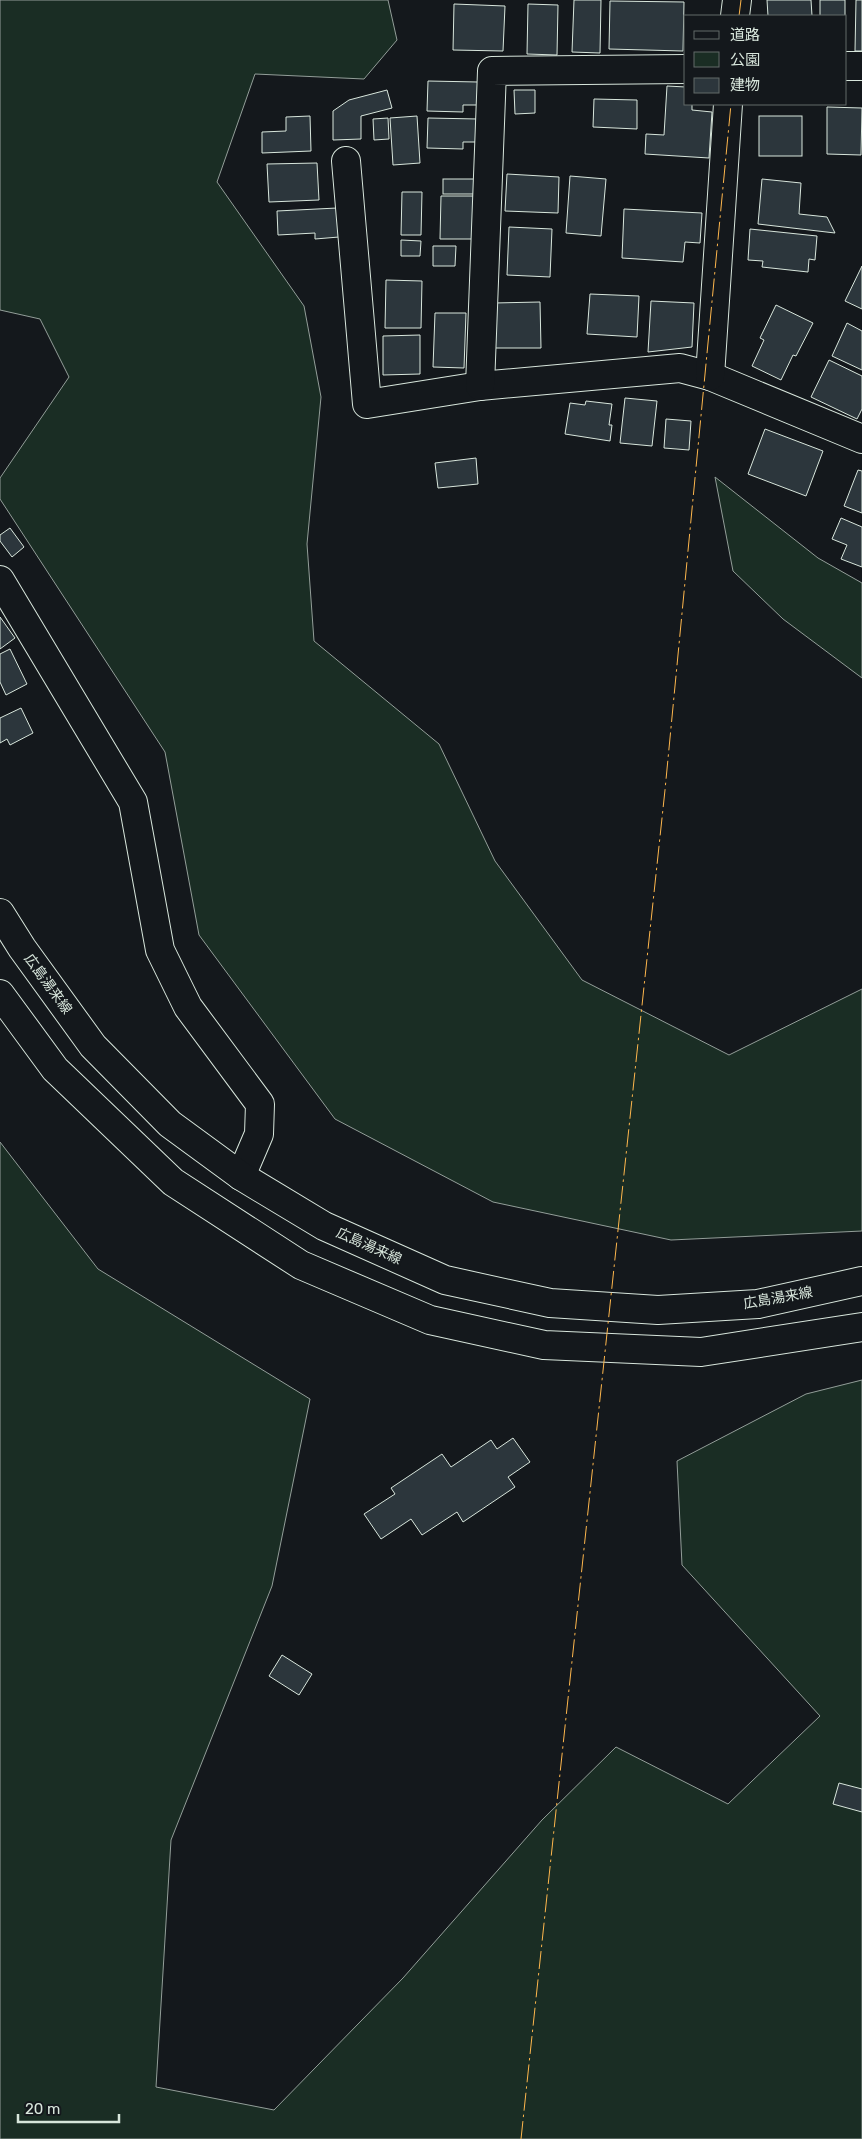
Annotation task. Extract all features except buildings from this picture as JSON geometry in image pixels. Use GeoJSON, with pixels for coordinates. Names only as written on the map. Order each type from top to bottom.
{"type":"FeatureCollection","features":[{"type":"Feature","properties":{"kind":"street"},"geometry":{"type":"LineString","coordinates":[[736,15],[737,0]]}},
{"type":"Feature","properties":{"kind":"street"},"geometry":{"type":"LineString","coordinates":[[847,66],[862,66]]}},
{"type":"Feature","properties":{"kind":"street"},"geometry":{"type":"LineString","coordinates":[[480,386],[492,71],[684,69]]}},
{"type":"Feature","properties":{"kind":"street"},"geometry":{"type":"LineString","coordinates":[[710,376],[728,105]]}},
{"type":"Feature","properties":{"kind":"street"},"geometry":{"type":"LineString","coordinates":[[346,161],[367,404],[480,386],[680,368],[710,376],[862,439]]}},
{"type":"Feature","properties":{"kind":"street"},"geometry":{"type":"LineString","coordinates":[[0,580],[133,802],[160,950],[188,1007],[260,1104],[259,1134],[241,1176]]}},
{"type":"Feature","properties":{"kind":"street","name":"広島湯来線"},"geometry":{"type":"LineString","coordinates":[[0,913],[22,948],[93,1046],[170,1124],[241,1176],[324,1226],[445,1280],[550,1303],[658,1310],[758,1304],[862,1281]]}},
{"type":"Feature","properties":{"kind":"street"},"geometry":{"type":"LineString","coordinates":[[0,994],[54,1069],[173,1182],[301,1265],[430,1320],[544,1345],[701,1352],[862,1327]]}},
{"type":"Feature","properties":{"kind":"green space"},"geometry":{"type":"Polygon","coordinates":[[[0,0],[388,0],[397,40],[364,79],[255,74],[217,182],[304,306],[321,397],[307,544],[314,641],[439,744],[495,861],[582,980],[729,1055],[862,989],[862,1231],[671,1240],[493,1202],[335,1119],[199,935],[165,752],[0,499],[0,478],[69,377],[40,319],[0,310],[0,0]]]}},
{"type":"Feature","properties":{"kind":"green space"},"geometry":{"type":"Polygon","coordinates":[[[715,477],[818,558],[862,583],[862,678],[783,619],[733,571],[715,477]]]}},
{"type":"Feature","properties":{"kind":"green space"},"geometry":{"type":"Polygon","coordinates":[[[0,1142],[98,1269],[310,1399],[272,1586],[171,1840],[156,2087],[274,2110],[403,1978],[542,1820],[616,1747],[728,1804],[820,1716],[682,1565],[677,1461],[806,1394],[862,1380],[862,2139],[0,2139],[0,1142]]]}},
{"type":"Feature","properties":{"kind":"power"},"geometry":{"type":"LineString","coordinates":[[739,15],[741,0]]}},
{"type":"Feature","properties":{"kind":"power"},"geometry":{"type":"LineString","coordinates":[[521,2139],[665,790],[731,105]]}}]}
